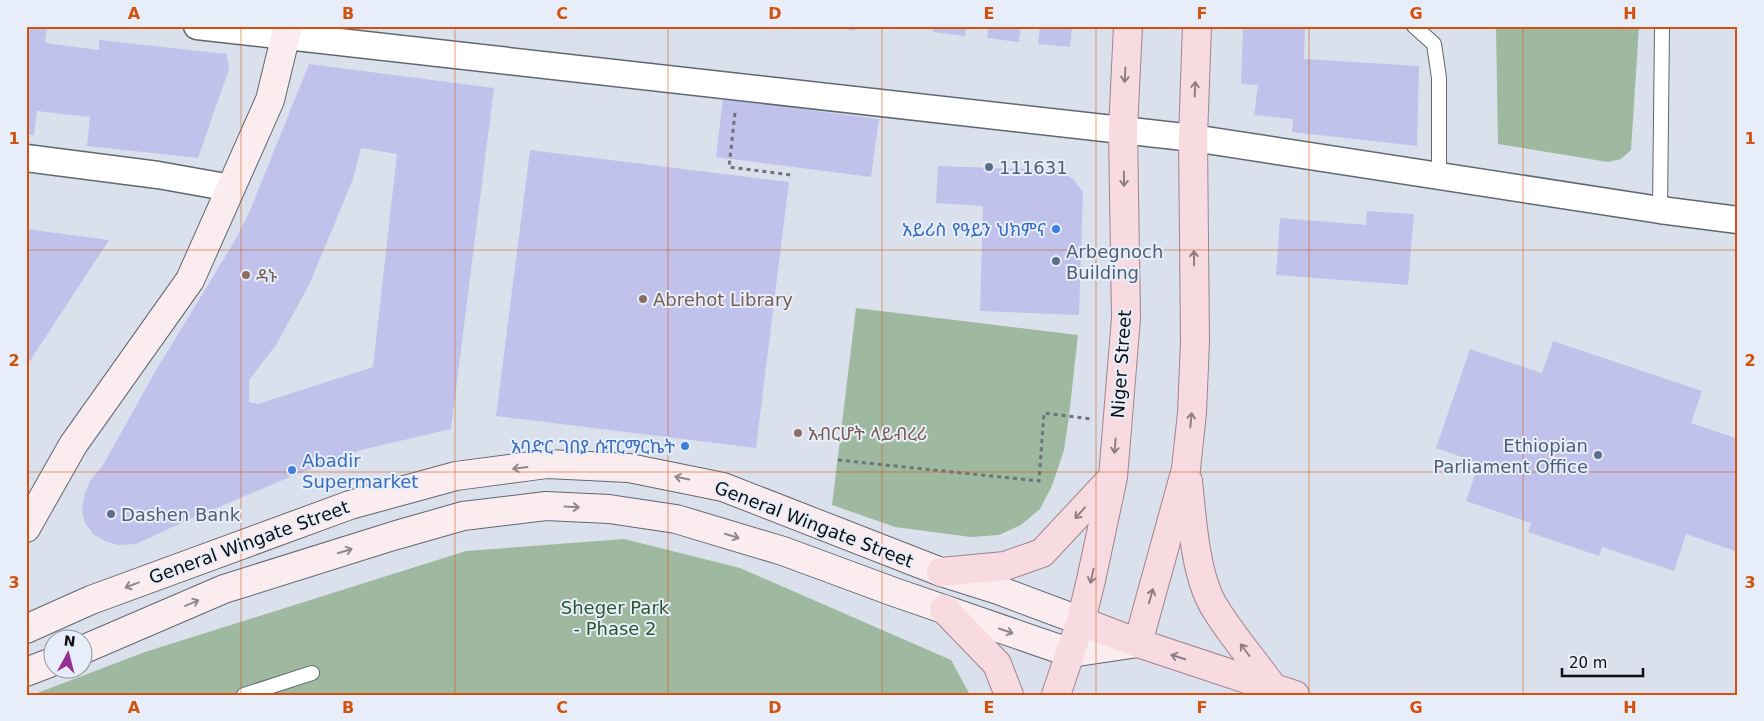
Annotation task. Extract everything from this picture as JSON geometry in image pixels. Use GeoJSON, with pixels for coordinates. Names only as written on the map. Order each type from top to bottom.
{"type":"FeatureCollection","features":[{"type":"Feature","properties":{"kind":"main road","name":"Niger Street"},"geometry":{"type":"LineString","coordinates":[[1056,695],[1071,653],[1091,580],[1113,477],[1126,318],[1123,130],[1128,26]]}},
{"type":"Feature","properties":{"kind":"main road"},"geometry":{"type":"LineString","coordinates":[[1138,643],[1186,469],[1192,413],[1195,341],[1193,138],[1196,26]]}},
{"type":"Feature","properties":{"kind":"main road"},"geometry":{"type":"LineString","coordinates":[[26,528],[73,444],[190,280],[270,100],[287,31]]}},
{"type":"Feature","properties":{"kind":"main road","name":"General Wingate Street"},"geometry":{"type":"LineString","coordinates":[[26,629],[91,600],[350,505],[456,476],[547,464],[629,468],[723,487],[941,572],[998,590],[1080,621]]}},
{"type":"Feature","properties":{"kind":"main road"},"geometry":{"type":"LineString","coordinates":[[1186,469],[1196,549],[1206,590],[1214,608],[1276,693]]}},
{"type":"Feature","properties":{"kind":"main road"},"geometry":{"type":"LineString","coordinates":[[456,476],[463,516]]}},
{"type":"Feature","properties":{"kind":"main road"},"geometry":{"type":"LineString","coordinates":[[941,572],[1005,566],[1042,553],[1113,477]]}},
{"type":"Feature","properties":{"kind":"main road","name":"General Wingate Street"},"geometry":{"type":"LineString","coordinates":[[92,646],[224,589],[393,536],[463,516],[546,506],[609,509],[676,519],[783,551],[1071,653],[1138,643]]}},
{"type":"Feature","properties":{"kind":"main road"},"geometry":{"type":"LineString","coordinates":[[944,609],[997,664],[1009,695]]}},
{"type":"Feature","properties":{"kind":"main road"},"geometry":{"type":"LineString","coordinates":[[1080,621],[1276,693]]}},
{"type":"Feature","properties":{"kind":"main road"},"geometry":{"type":"LineString","coordinates":[[26,672],[42,666]]}},
{"type":"Feature","properties":{"kind":"street"},"geometry":{"type":"LineString","coordinates":[[197,26],[287,31],[738,87],[1193,138],[1660,210],[1738,220]]}},
{"type":"Feature","properties":{"kind":"street"},"geometry":{"type":"LineString","coordinates":[[26,158],[158,175],[231,188]]}},
{"type":"Feature","properties":{"kind":"lane"},"geometry":{"type":"LineString","coordinates":[[1414,26],[1434,44],[1439,78],[1439,176]]}},
{"type":"Feature","properties":{"kind":"lane"},"geometry":{"type":"LineString","coordinates":[[1660,210],[1662,26]]}},
{"type":"Feature","properties":{"kind":"lane"},"geometry":{"type":"LineString","coordinates":[[244,695],[312,673]]}},
{"type":"Feature","properties":{"kind":"path"},"geometry":{"type":"LineString","coordinates":[[738,87],[729,167],[791,175]]}},
{"type":"Feature","properties":{"kind":"path"},"geometry":{"type":"LineString","coordinates":[[838,460],[1039,481],[1044,413],[1118,422]]}},
{"type":"Feature","properties":{"kind":"green space"},"geometry":{"type":"Polygon","coordinates":[[[1496,26],[1639,26],[1631,150],[1621,159],[1608,162],[1498,144],[1496,26]]]}},
{"type":"Feature","properties":{"kind":"green space"},"geometry":{"type":"Polygon","coordinates":[[[856,308],[1078,335],[1064,450],[1052,486],[1040,509],[1021,525],[999,535],[971,537],[895,527],[832,505],[856,308]]]}},
{"type":"Feature","properties":{"kind":"green space","name":"Sheger Park - Phase 2"},"geometry":{"type":"Polygon","coordinates":[[[624,539],[740,568],[951,660],[970,695],[32,695],[77,678],[92,678],[92,672],[145,652],[466,551],[624,539]]]}},
{"type":"Feature","properties":{"kind":"building"},"geometry":{"type":"Polygon","coordinates":[[[26,26],[47,27],[45,43],[99,50],[99,40],[227,54],[229,69],[198,158],[87,146],[90,117],[37,111],[34,135],[26,134],[26,26]]]}},
{"type":"Feature","properties":{"kind":"building"},"geometry":{"type":"Polygon","coordinates":[[[827,26],[856,26],[855,31],[827,26]]]}},
{"type":"Feature","properties":{"kind":"building"},"geometry":{"type":"Polygon","coordinates":[[[933,26],[966,26],[965,36],[933,32],[933,26]]]}},
{"type":"Feature","properties":{"kind":"building"},"geometry":{"type":"Polygon","coordinates":[[[988,26],[1021,26],[1019,42],[987,38],[988,26]]]}},
{"type":"Feature","properties":{"kind":"building"},"geometry":{"type":"Polygon","coordinates":[[[1040,26],[1072,26],[1070,47],[1038,44],[1040,26]]]}},
{"type":"Feature","properties":{"kind":"building"},"geometry":{"type":"Polygon","coordinates":[[[1243,26],[1305,26],[1304,59],[1419,66],[1417,146],[1292,132],[1293,119],[1254,115],[1258,85],[1241,84],[1243,26]]]}},
{"type":"Feature","properties":{"kind":"building"},"geometry":{"type":"Polygon","coordinates":[[[309,64],[494,88],[451,429],[361,450],[290,477],[136,544],[118,545],[105,541],[93,534],[85,523],[82,511],[84,496],[90,481],[103,465],[155,372],[234,242],[249,213],[309,64]],[[361,148],[353,179],[310,283],[276,345],[249,380],[249,402],[258,404],[373,367],[397,154],[361,148]]]}},
{"type":"Feature","properties":{"kind":"building"},"geometry":{"type":"Polygon","coordinates":[[[723,99],[879,119],[871,177],[716,157],[723,99]]]}},
{"type":"Feature","properties":{"kind":"building","name":"Abrehot Library"},"geometry":{"type":"Polygon","coordinates":[[[530,150],[789,182],[756,448],[496,416],[530,150]]]}},
{"type":"Feature","properties":{"kind":"building"},"geometry":{"type":"Polygon","coordinates":[[[938,166],[1058,170],[1073,179],[1083,192],[1079,315],[980,311],[983,206],[936,203],[938,166]]]}},
{"type":"Feature","properties":{"kind":"building"},"geometry":{"type":"Polygon","coordinates":[[[1367,211],[1414,214],[1408,285],[1276,275],[1280,218],[1366,225],[1367,211]]]}},
{"type":"Feature","properties":{"kind":"building"},"geometry":{"type":"Polygon","coordinates":[[[26,229],[109,240],[26,367],[26,229]]]}},
{"type":"Feature","properties":{"kind":"building","name":"Ethiopian Parliament Office"},"geometry":{"type":"Polygon","coordinates":[[[1553,341],[1702,391],[1691,423],[1738,439],[1738,552],[1686,534],[1674,571],[1602,547],[1599,556],[1528,532],[1531,523],[1466,501],[1479,463],[1436,448],[1470,349],[1542,373],[1553,341]]]}},
{"type":"Feature","properties":{"kind":"place","name":"111631"},"geometry":{"type":"Point","coordinates":[989,167]}},
{"type":"Feature","properties":{"kind":"place","name":"አይሪስ የዓይን ህክምና"},"geometry":{"type":"Point","coordinates":[1056,229]}},
{"type":"Feature","properties":{"kind":"place","name":"Arbegnoch Building"},"geometry":{"type":"Point","coordinates":[1056,261]}},
{"type":"Feature","properties":{"kind":"place","name":"ዳኑ"},"geometry":{"type":"Point","coordinates":[246,275]}},
{"type":"Feature","properties":{"kind":"place","name":"Abrehot Library"},"geometry":{"type":"Point","coordinates":[643,299]}},
{"type":"Feature","properties":{"kind":"place","name":"አብርሆት ላይብረሪ"},"geometry":{"type":"Point","coordinates":[798,433]}},
{"type":"Feature","properties":{"kind":"place","name":"አባድር ገበያ ሱፐርማርኬት"},"geometry":{"type":"Point","coordinates":[685,446]}},
{"type":"Feature","properties":{"kind":"place","name":"Ethiopian Parliament Office"},"geometry":{"type":"Point","coordinates":[1598,455]}},
{"type":"Feature","properties":{"kind":"place","name":"Abadir Supermarket"},"geometry":{"type":"Point","coordinates":[292,470]}},
{"type":"Feature","properties":{"kind":"place","name":"Dashen Bank"},"geometry":{"type":"Point","coordinates":[111,514]}}]}
